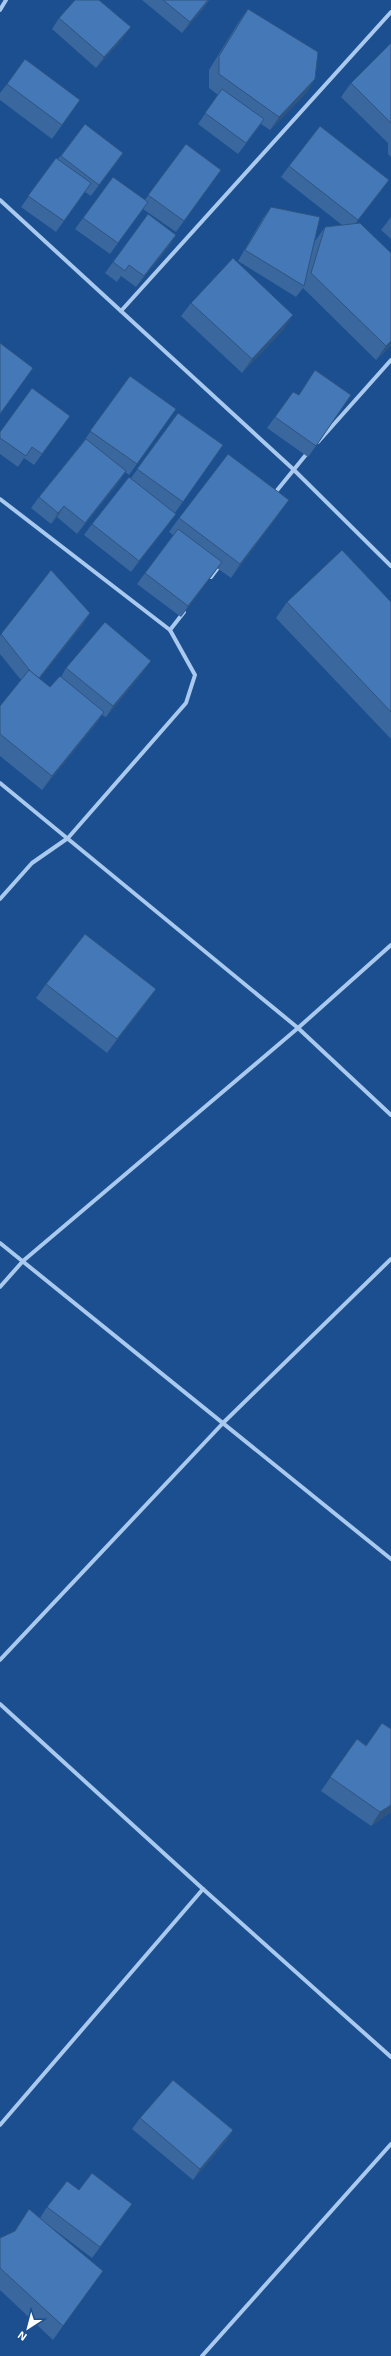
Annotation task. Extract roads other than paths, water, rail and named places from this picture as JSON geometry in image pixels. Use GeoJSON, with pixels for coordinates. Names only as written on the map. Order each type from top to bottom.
{"type":"FeatureCollection","features":[{"type":"Feature","properties":{"kind":"street"},"geometry":{"type":"LineString","coordinates":[[0,10],[6,0]]}},
{"type":"Feature","properties":{"kind":"street"},"geometry":{"type":"LineString","coordinates":[[121,311],[391,12]]}},
{"type":"Feature","properties":{"kind":"street"},"geometry":{"type":"LineString","coordinates":[[0,200],[293,469],[391,566]]}},
{"type":"Feature","properties":{"kind":"street"},"geometry":{"type":"LineString","coordinates":[[270,500],[293,469],[391,360]]}},
{"type":"Feature","properties":{"kind":"street"},"geometry":{"type":"LineString","coordinates":[[0,499],[170,630],[195,675],[186,703],[68,838],[32,863],[0,899]]}},
{"type":"Feature","properties":{"kind":"street"},"geometry":{"type":"LineString","coordinates":[[209,579],[223,560]]}},
{"type":"Feature","properties":{"kind":"street"},"geometry":{"type":"LineString","coordinates":[[170,630],[185,610]]}},
{"type":"Feature","properties":{"kind":"street"},"geometry":{"type":"LineString","coordinates":[[0,782],[298,1028],[391,1115]]}},
{"type":"Feature","properties":{"kind":"street"},"geometry":{"type":"LineString","coordinates":[[0,1287],[23,1261],[298,1028],[391,944]]}},
{"type":"Feature","properties":{"kind":"street"},"geometry":{"type":"LineString","coordinates":[[0,1243],[224,1422],[391,1559]]}},
{"type":"Feature","properties":{"kind":"street"},"geometry":{"type":"LineString","coordinates":[[0,1660],[224,1422],[391,1259]]}},
{"type":"Feature","properties":{"kind":"street"},"geometry":{"type":"LineString","coordinates":[[0,1704],[203,1890],[391,2057]]}},
{"type":"Feature","properties":{"kind":"street"},"geometry":{"type":"LineString","coordinates":[[0,2126],[203,1890]]}},
{"type":"Feature","properties":{"kind":"street"},"geometry":{"type":"LineString","coordinates":[[202,2356],[391,2144]]}}]}
